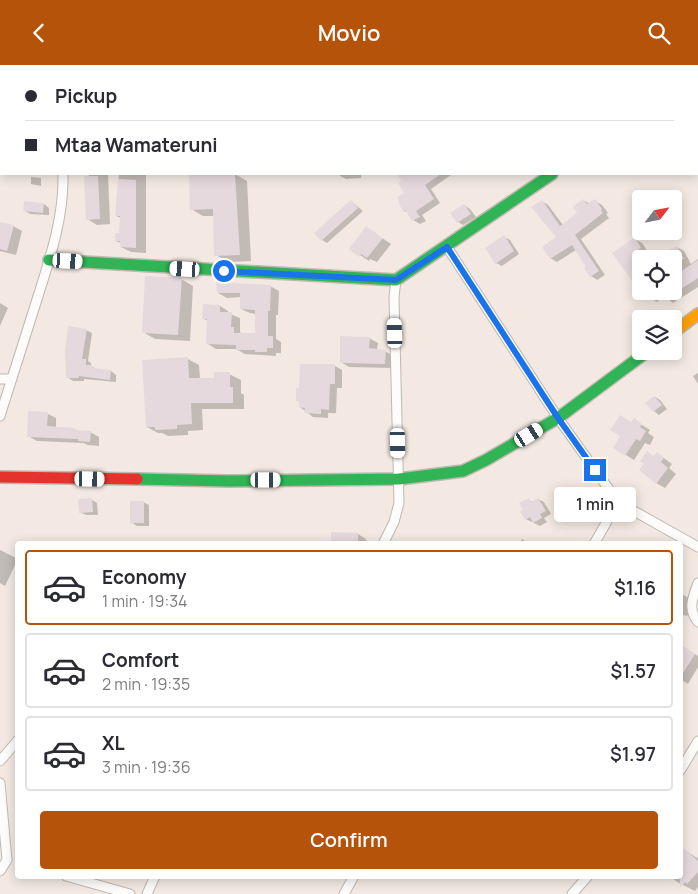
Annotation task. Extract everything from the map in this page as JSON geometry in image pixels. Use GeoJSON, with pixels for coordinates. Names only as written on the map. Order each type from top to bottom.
{"type":"FeatureCollection","features":[{"type":"Feature","properties":{"kind":"street"},"geometry":{"type":"LineString","coordinates":[[0,415],[57,232],[64,196],[63,175]]}},
{"type":"Feature","properties":{"kind":"street"},"geometry":{"type":"LineString","coordinates":[[49,260],[396,280],[551,175]]}},
{"type":"Feature","properties":{"kind":"street"},"geometry":{"type":"LineString","coordinates":[[447,247],[558,418],[618,502],[698,547]]}},
{"type":"Feature","properties":{"kind":"street"},"geometry":{"type":"LineString","coordinates":[[384,541],[394,522],[399,503],[394,307],[396,280]]}},
{"type":"Feature","properties":{"kind":"street"},"geometry":{"type":"LineString","coordinates":[[682,326],[697,316]]}},
{"type":"Feature","properties":{"kind":"street"},"geometry":{"type":"LineString","coordinates":[[0,477],[218,481],[399,479],[463,471],[486,461],[558,418],[636,360]]}},
{"type":"Feature","properties":{"kind":"street"},"geometry":{"type":"LineString","coordinates":[[0,379],[12,379]]}},
{"type":"Feature","properties":{"kind":"street"},"geometry":{"type":"LineString","coordinates":[[596,541],[618,502]]}},
{"type":"Feature","properties":{"kind":"street"},"geometry":{"type":"LineString","coordinates":[[698,583],[691,601],[691,610],[698,622]]}},
{"type":"Feature","properties":{"kind":"street"},"geometry":{"type":"LineString","coordinates":[[683,766],[698,741]]}},
{"type":"Feature","properties":{"kind":"street"},"geometry":{"type":"LineString","coordinates":[[0,761],[15,744]]}},
{"type":"Feature","properties":{"kind":"street"},"geometry":{"type":"LineString","coordinates":[[0,783],[7,860],[0,871]]}},
{"type":"Feature","properties":{"kind":"street"},"geometry":{"type":"LineString","coordinates":[[7,860],[15,862]]}},
{"type":"Feature","properties":{"kind":"street"},"geometry":{"type":"LineString","coordinates":[[77,879],[130,894]]}},
{"type":"Feature","properties":{"kind":"street"},"geometry":{"type":"LineString","coordinates":[[146,894],[154,879]]}},
{"type":"Feature","properties":{"kind":"street"},"geometry":{"type":"LineString","coordinates":[[344,894],[352,879]]}},
{"type":"Feature","properties":{"kind":"street"},"geometry":{"type":"LineString","coordinates":[[572,894],[585,879]]}},
{"type":"Feature","properties":{"kind":"building"},"geometry":{"type":"Polygon","coordinates":[[[189,175],[235,175],[240,255],[214,256],[213,209],[190,210],[189,175]]]}},
{"type":"Feature","properties":{"kind":"building"},"geometry":{"type":"Polygon","coordinates":[[[398,175],[440,175],[425,185],[434,199],[416,211],[420,217],[412,221],[405,210],[403,212],[397,197],[404,193],[398,183],[401,181],[398,175]]]}},
{"type":"Feature","properties":{"kind":"building"},"geometry":{"type":"Polygon","coordinates":[[[84,176],[98,176],[100,219],[86,220],[84,176]]]}},
{"type":"Feature","properties":{"kind":"building"},"geometry":{"type":"Polygon","coordinates":[[[118,179],[136,180],[136,248],[120,247],[120,241],[115,241],[115,233],[119,233],[120,216],[115,216],[118,179]]]}},
{"type":"Feature","properties":{"kind":"building"},"geometry":{"type":"Polygon","coordinates":[[[583,199],[587,204],[595,199],[603,213],[575,235],[599,271],[590,277],[572,245],[550,259],[542,247],[556,237],[531,207],[542,200],[560,226],[577,213],[573,207],[583,199]]]}},
{"type":"Feature","properties":{"kind":"building"},"geometry":{"type":"Polygon","coordinates":[[[351,200],[358,208],[321,241],[314,233],[351,200]]]}},
{"type":"Feature","properties":{"kind":"building"},"geometry":{"type":"Polygon","coordinates":[[[24,201],[44,203],[43,213],[23,211],[24,201]]]}},
{"type":"Feature","properties":{"kind":"building"},"geometry":{"type":"Polygon","coordinates":[[[464,204],[471,214],[457,223],[450,213],[464,204]]]}},
{"type":"Feature","properties":{"kind":"building"},"geometry":{"type":"Polygon","coordinates":[[[0,222],[14,225],[7,251],[0,249],[0,222]]]}},
{"type":"Feature","properties":{"kind":"building"},"geometry":{"type":"Polygon","coordinates":[[[366,226],[383,238],[367,258],[361,254],[359,257],[349,249],[366,226]]]}},
{"type":"Feature","properties":{"kind":"building"},"geometry":{"type":"Polygon","coordinates":[[[504,235],[514,251],[495,264],[485,248],[504,235]]]}},
{"type":"Feature","properties":{"kind":"building"},"geometry":{"type":"Polygon","coordinates":[[[632,239],[637,240],[641,248],[632,250],[632,281],[612,253],[632,239]]]}},
{"type":"Feature","properties":{"kind":"building"},"geometry":{"type":"Polygon","coordinates":[[[677,246],[679,250],[669,250],[677,246]]]}},
{"type":"Feature","properties":{"kind":"building"},"geometry":{"type":"Polygon","coordinates":[[[698,260],[698,278],[682,288],[682,271],[698,260]]]}},
{"type":"Feature","properties":{"kind":"building"},"geometry":{"type":"Polygon","coordinates":[[[145,276],[182,278],[178,335],[142,333],[145,276]]]}},
{"type":"Feature","properties":{"kind":"building"},"geometry":{"type":"Polygon","coordinates":[[[216,282],[271,285],[268,336],[273,336],[273,348],[267,348],[267,352],[255,352],[255,350],[236,350],[236,345],[206,344],[207,319],[202,319],[203,304],[220,305],[220,312],[232,312],[231,327],[234,327],[234,333],[255,333],[255,310],[240,309],[240,293],[217,293],[216,282]]]}},
{"type":"Feature","properties":{"kind":"building"},"geometry":{"type":"Polygon","coordinates":[[[68,326],[87,329],[82,359],[86,359],[86,365],[92,365],[92,368],[111,370],[110,380],[79,376],[79,378],[66,378],[65,352],[68,326]]]}},
{"type":"Feature","properties":{"kind":"building"},"geometry":{"type":"Polygon","coordinates":[[[340,336],[370,337],[369,348],[386,350],[385,364],[340,363],[340,336]]]}},
{"type":"Feature","properties":{"kind":"building"},"geometry":{"type":"Polygon","coordinates":[[[188,357],[189,378],[214,378],[214,372],[230,372],[230,387],[233,387],[233,403],[191,403],[192,424],[177,425],[177,429],[155,430],[155,427],[146,427],[142,360],[188,357]]]}},
{"type":"Feature","properties":{"kind":"building"},"geometry":{"type":"Polygon","coordinates":[[[300,364],[335,364],[335,384],[330,384],[329,410],[321,409],[321,414],[304,413],[305,408],[299,407],[299,401],[296,401],[296,388],[299,388],[300,364]]]}},
{"type":"Feature","properties":{"kind":"building"},"geometry":{"type":"Polygon","coordinates":[[[654,396],[662,405],[653,412],[645,403],[654,396]]]}},
{"type":"Feature","properties":{"kind":"building"},"geometry":{"type":"Polygon","coordinates":[[[28,411],[48,412],[47,426],[91,431],[90,442],[78,441],[78,439],[27,437],[28,411]]]}},
{"type":"Feature","properties":{"kind":"building"},"geometry":{"type":"Polygon","coordinates":[[[620,415],[631,422],[634,418],[642,424],[640,427],[646,431],[640,441],[636,439],[625,456],[613,448],[620,436],[610,430],[620,415]]]}},
{"type":"Feature","properties":{"kind":"building"},"geometry":{"type":"Polygon","coordinates":[[[647,451],[653,456],[657,452],[664,458],[661,462],[668,468],[656,484],[639,470],[644,464],[640,461],[647,451]]]}},
{"type":"Feature","properties":{"kind":"building"},"geometry":{"type":"Polygon","coordinates":[[[92,498],[93,512],[79,513],[78,499],[92,498]]]}},
{"type":"Feature","properties":{"kind":"building"},"geometry":{"type":"Polygon","coordinates":[[[529,498],[531,502],[538,498],[546,511],[540,514],[542,518],[533,523],[530,517],[525,520],[520,511],[523,510],[519,503],[529,498]]]}},
{"type":"Feature","properties":{"kind":"building"},"geometry":{"type":"Polygon","coordinates":[[[130,501],[144,501],[144,523],[130,523],[130,501]]]}},
{"type":"Feature","properties":{"kind":"building"},"geometry":{"type":"Polygon","coordinates":[[[331,532],[358,533],[358,541],[331,541],[331,532]]]}},
{"type":"Feature","properties":{"kind":"building"},"geometry":{"type":"Polygon","coordinates":[[[683,646],[695,654],[683,673],[683,646]]]}},
{"type":"Feature","properties":{"kind":"building"},"geometry":{"type":"Polygon","coordinates":[[[683,848],[698,861],[698,872],[687,884],[685,882],[680,888],[680,879],[683,879],[683,848]]]}},
{"type":"Feature","properties":{"kind":"traffic: fast"},"geometry":{"type":"LineString","coordinates":[[49,260],[396,280],[551,175]]}},
{"type":"Feature","properties":{"kind":"traffic: fast"},"geometry":{"type":"LineString","coordinates":[[137,479],[228,481],[399,479],[463,471],[486,460],[558,418],[636,360]]}},
{"type":"Feature","properties":{"kind":"traffic: slow"},"geometry":{"type":"LineString","coordinates":[[682,326],[698,314]]}},
{"type":"Feature","properties":{"kind":"traffic: jam"},"geometry":{"type":"LineString","coordinates":[[0,477],[137,479]]}},
{"type":"Feature","properties":{"kind":"route"},"geometry":{"type":"LineString","coordinates":[[224,271],[396,280],[447,247],[558,418],[595,470]]}}]}
